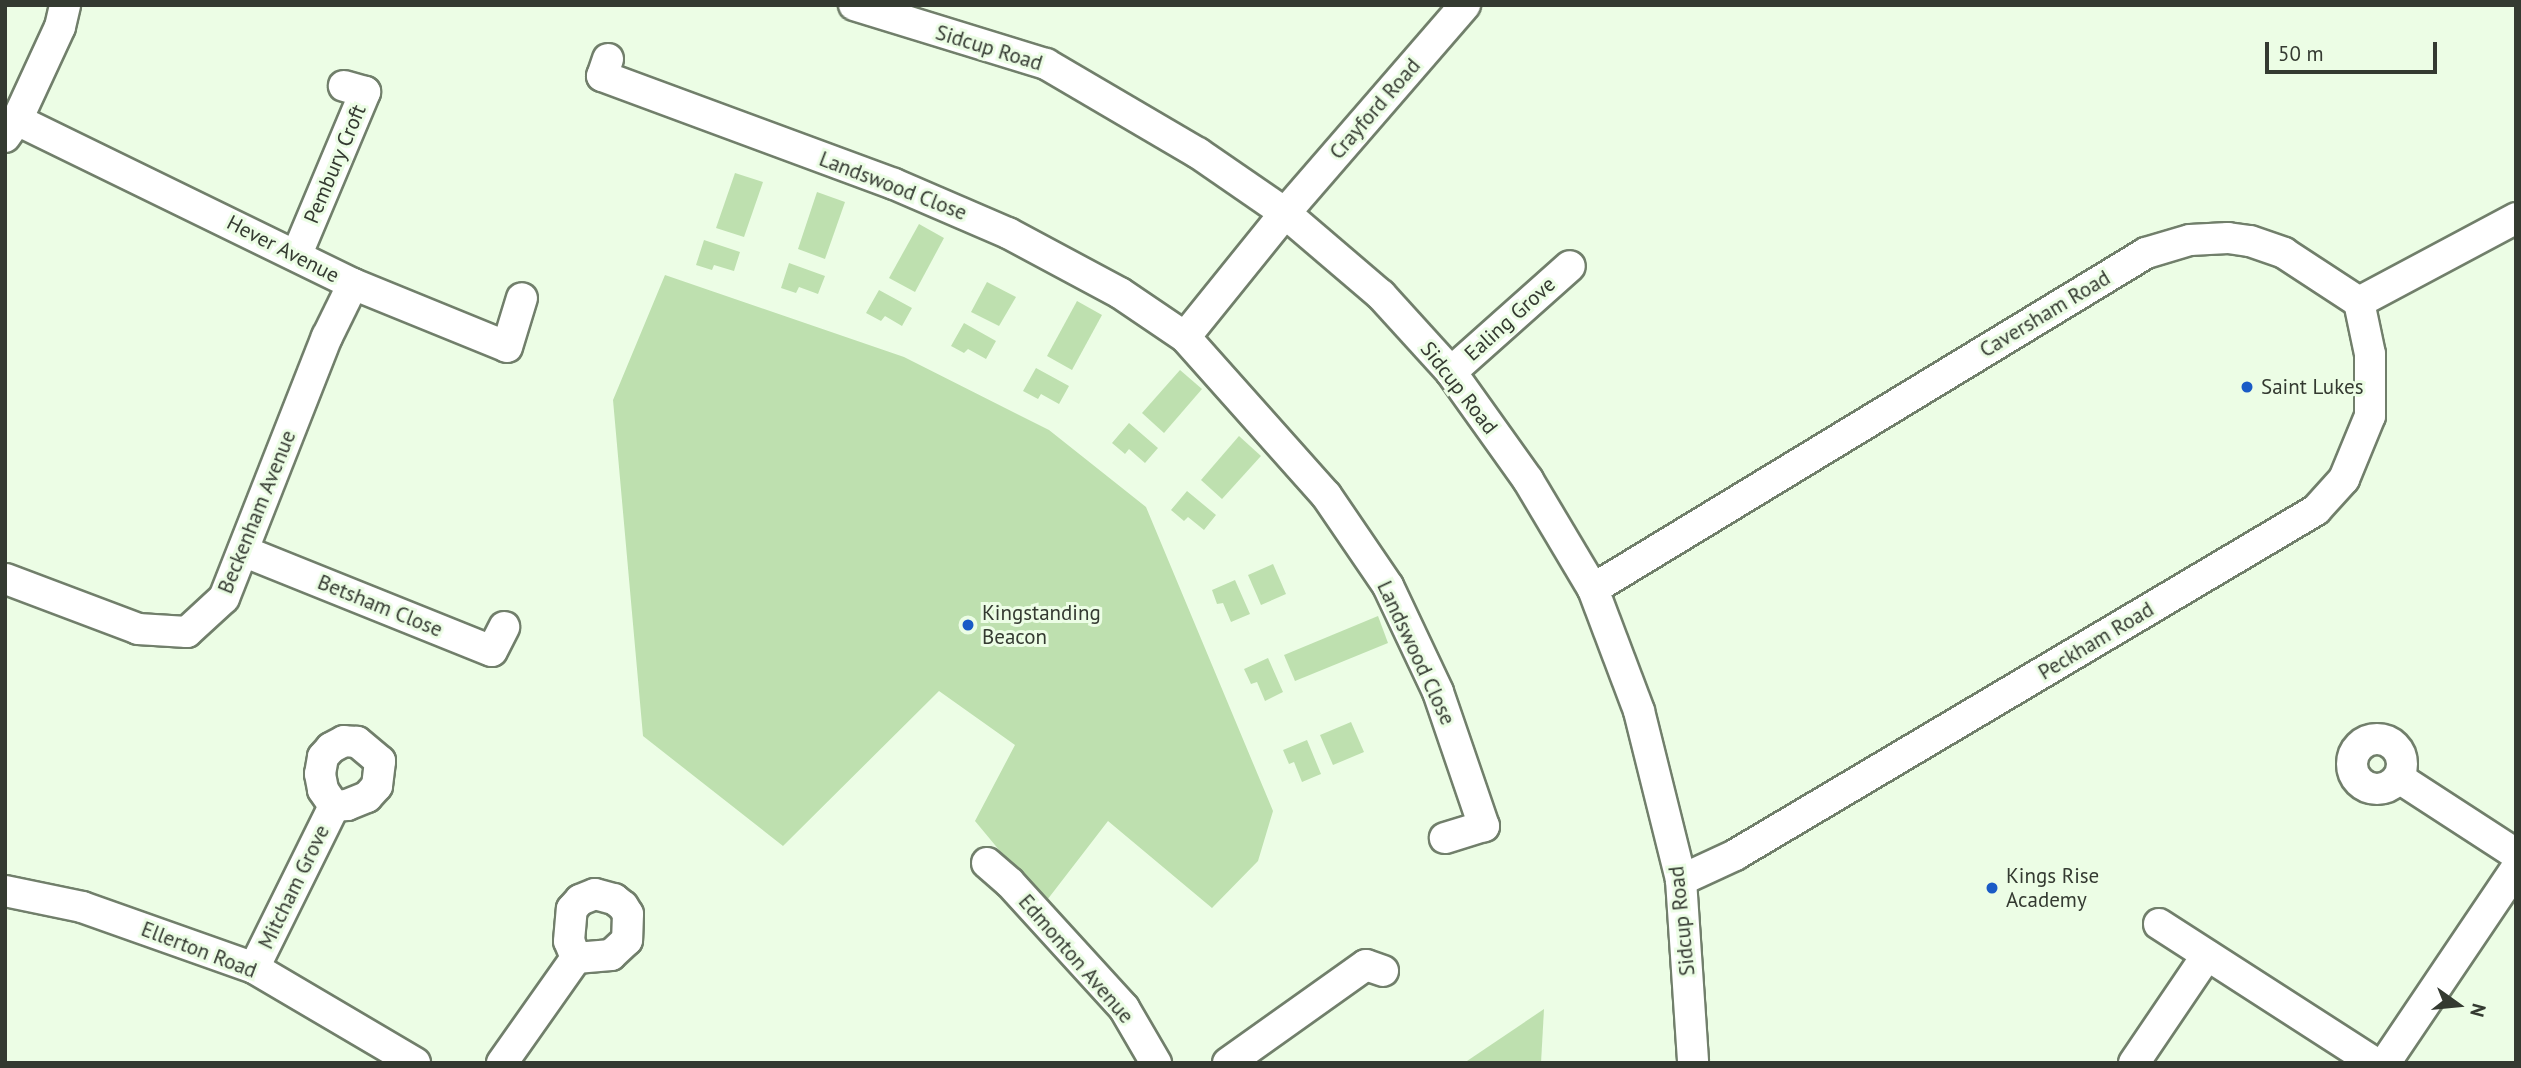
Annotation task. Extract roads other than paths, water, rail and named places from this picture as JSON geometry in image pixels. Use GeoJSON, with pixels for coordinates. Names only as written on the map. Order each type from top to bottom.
{"type":"FeatureCollection","features":[{"type":"Feature","properties":{"kind":"street"},"geometry":{"type":"LineString","coordinates":[[11,128],[60,27],[65,5]]}},
{"type":"Feature","properties":{"kind":"street","name":"Sidcup Road"},"geometry":{"type":"LineString","coordinates":[[854,5],[1046,64],[1198,153],[1285,213],[1381,295],[1451,372],[1528,480],[1593,589],[1639,711],[1681,880],[1693,1063]]}},
{"type":"Feature","properties":{"kind":"street","name":"Crayford Road"},"geometry":{"type":"LineString","coordinates":[[1285,213],[1465,5]]}},
{"type":"Feature","properties":{"kind":"street","name":"Landswood Close"},"geometry":{"type":"LineString","coordinates":[[608,59],[602,76],[894,184],[1008,233],[1120,293],[1185,337],[1326,495],[1388,586],[1438,692],[1484,826],[1445,838]]}},
{"type":"Feature","properties":{"kind":"street","name":"Pembury Croft"},"geometry":{"type":"LineString","coordinates":[[297,254],[365,92],[344,86]]}},
{"type":"Feature","properties":{"kind":"street","name":"Hever Avenue"},"geometry":{"type":"LineString","coordinates":[[11,128],[297,254],[353,284],[508,347],[522,298]]}},
{"type":"Feature","properties":{"kind":"street"},"geometry":{"type":"LineString","coordinates":[[1185,337],[1285,213]]}},
{"type":"Feature","properties":{"kind":"street"},"geometry":{"type":"LineString","coordinates":[[2359,302],[2516,218]]}},
{"type":"Feature","properties":{"kind":"street","name":"Caversham Road"},"geometry":{"type":"LineString","coordinates":[[1593,589],[2146,253],[2189,240],[2228,238],[2250,241],[2284,253],[2359,302]]}},
{"type":"Feature","properties":{"kind":"street","name":"Ealing Grove"},"geometry":{"type":"LineString","coordinates":[[1451,372],[1570,266]]}},
{"type":"Feature","properties":{"kind":"street","name":"Beckenham Avenue"},"geometry":{"type":"LineString","coordinates":[[6,579],[138,629],[187,632],[224,598],[327,337],[353,284]]}},
{"type":"Feature","properties":{"kind":"street","name":"Peckham Road"},"geometry":{"type":"LineString","coordinates":[[1681,880],[1735,855],[2316,510],[2344,479],[2370,416],[2370,354],[2359,302]]}},
{"type":"Feature","properties":{"kind":"street","name":"Betsham Close"},"geometry":{"type":"LineString","coordinates":[[243,551],[492,651],[503,627]]}},
{"type":"Feature","properties":{"kind":"street"},"geometry":{"type":"LineString","coordinates":[[2399,778],[2516,854]]}},
{"type":"Feature","properties":{"kind":"street","name":"Mitcham Grove"},"geometry":{"type":"LineString","coordinates":[[254,968],[334,806]]}},
{"type":"Feature","properties":{"kind":"street","name":"Edmonton Avenue"},"geometry":{"type":"LineString","coordinates":[[987,863],[1010,883],[1124,1007],[1156,1063]]}},
{"type":"Feature","properties":{"kind":"street"},"geometry":{"type":"LineString","coordinates":[[2385,1063],[2516,869]]}},
{"type":"Feature","properties":{"kind":"street","name":"Ellerton Road"},"geometry":{"type":"LineString","coordinates":[[5,891],[82,907],[254,968],[415,1063]]}},
{"type":"Feature","properties":{"kind":"street"},"geometry":{"type":"LineString","coordinates":[[2160,924],[2375,1063]]}},
{"type":"Feature","properties":{"kind":"street"},"geometry":{"type":"LineString","coordinates":[[2134,1063],[2207,955]]}},
{"type":"Feature","properties":{"kind":"street"},"geometry":{"type":"LineString","coordinates":[[502,1063],[576,958]]}},
{"type":"Feature","properties":{"kind":"street"},"geometry":{"type":"LineString","coordinates":[[1228,1063],[1366,965],[1383,971]]}},
{"type":"Feature","properties":{"kind":"place","name":"Saint Lukes"},"geometry":{"type":"Point","coordinates":[2247,387]}},
{"type":"Feature","properties":{"kind":"place","name":"Kingstanding Beacon"},"geometry":{"type":"Point","coordinates":[968,625]}},
{"type":"Feature","properties":{"kind":"place","name":"Kings Rise Academy"},"geometry":{"type":"Point","coordinates":[1992,888]}}]}
